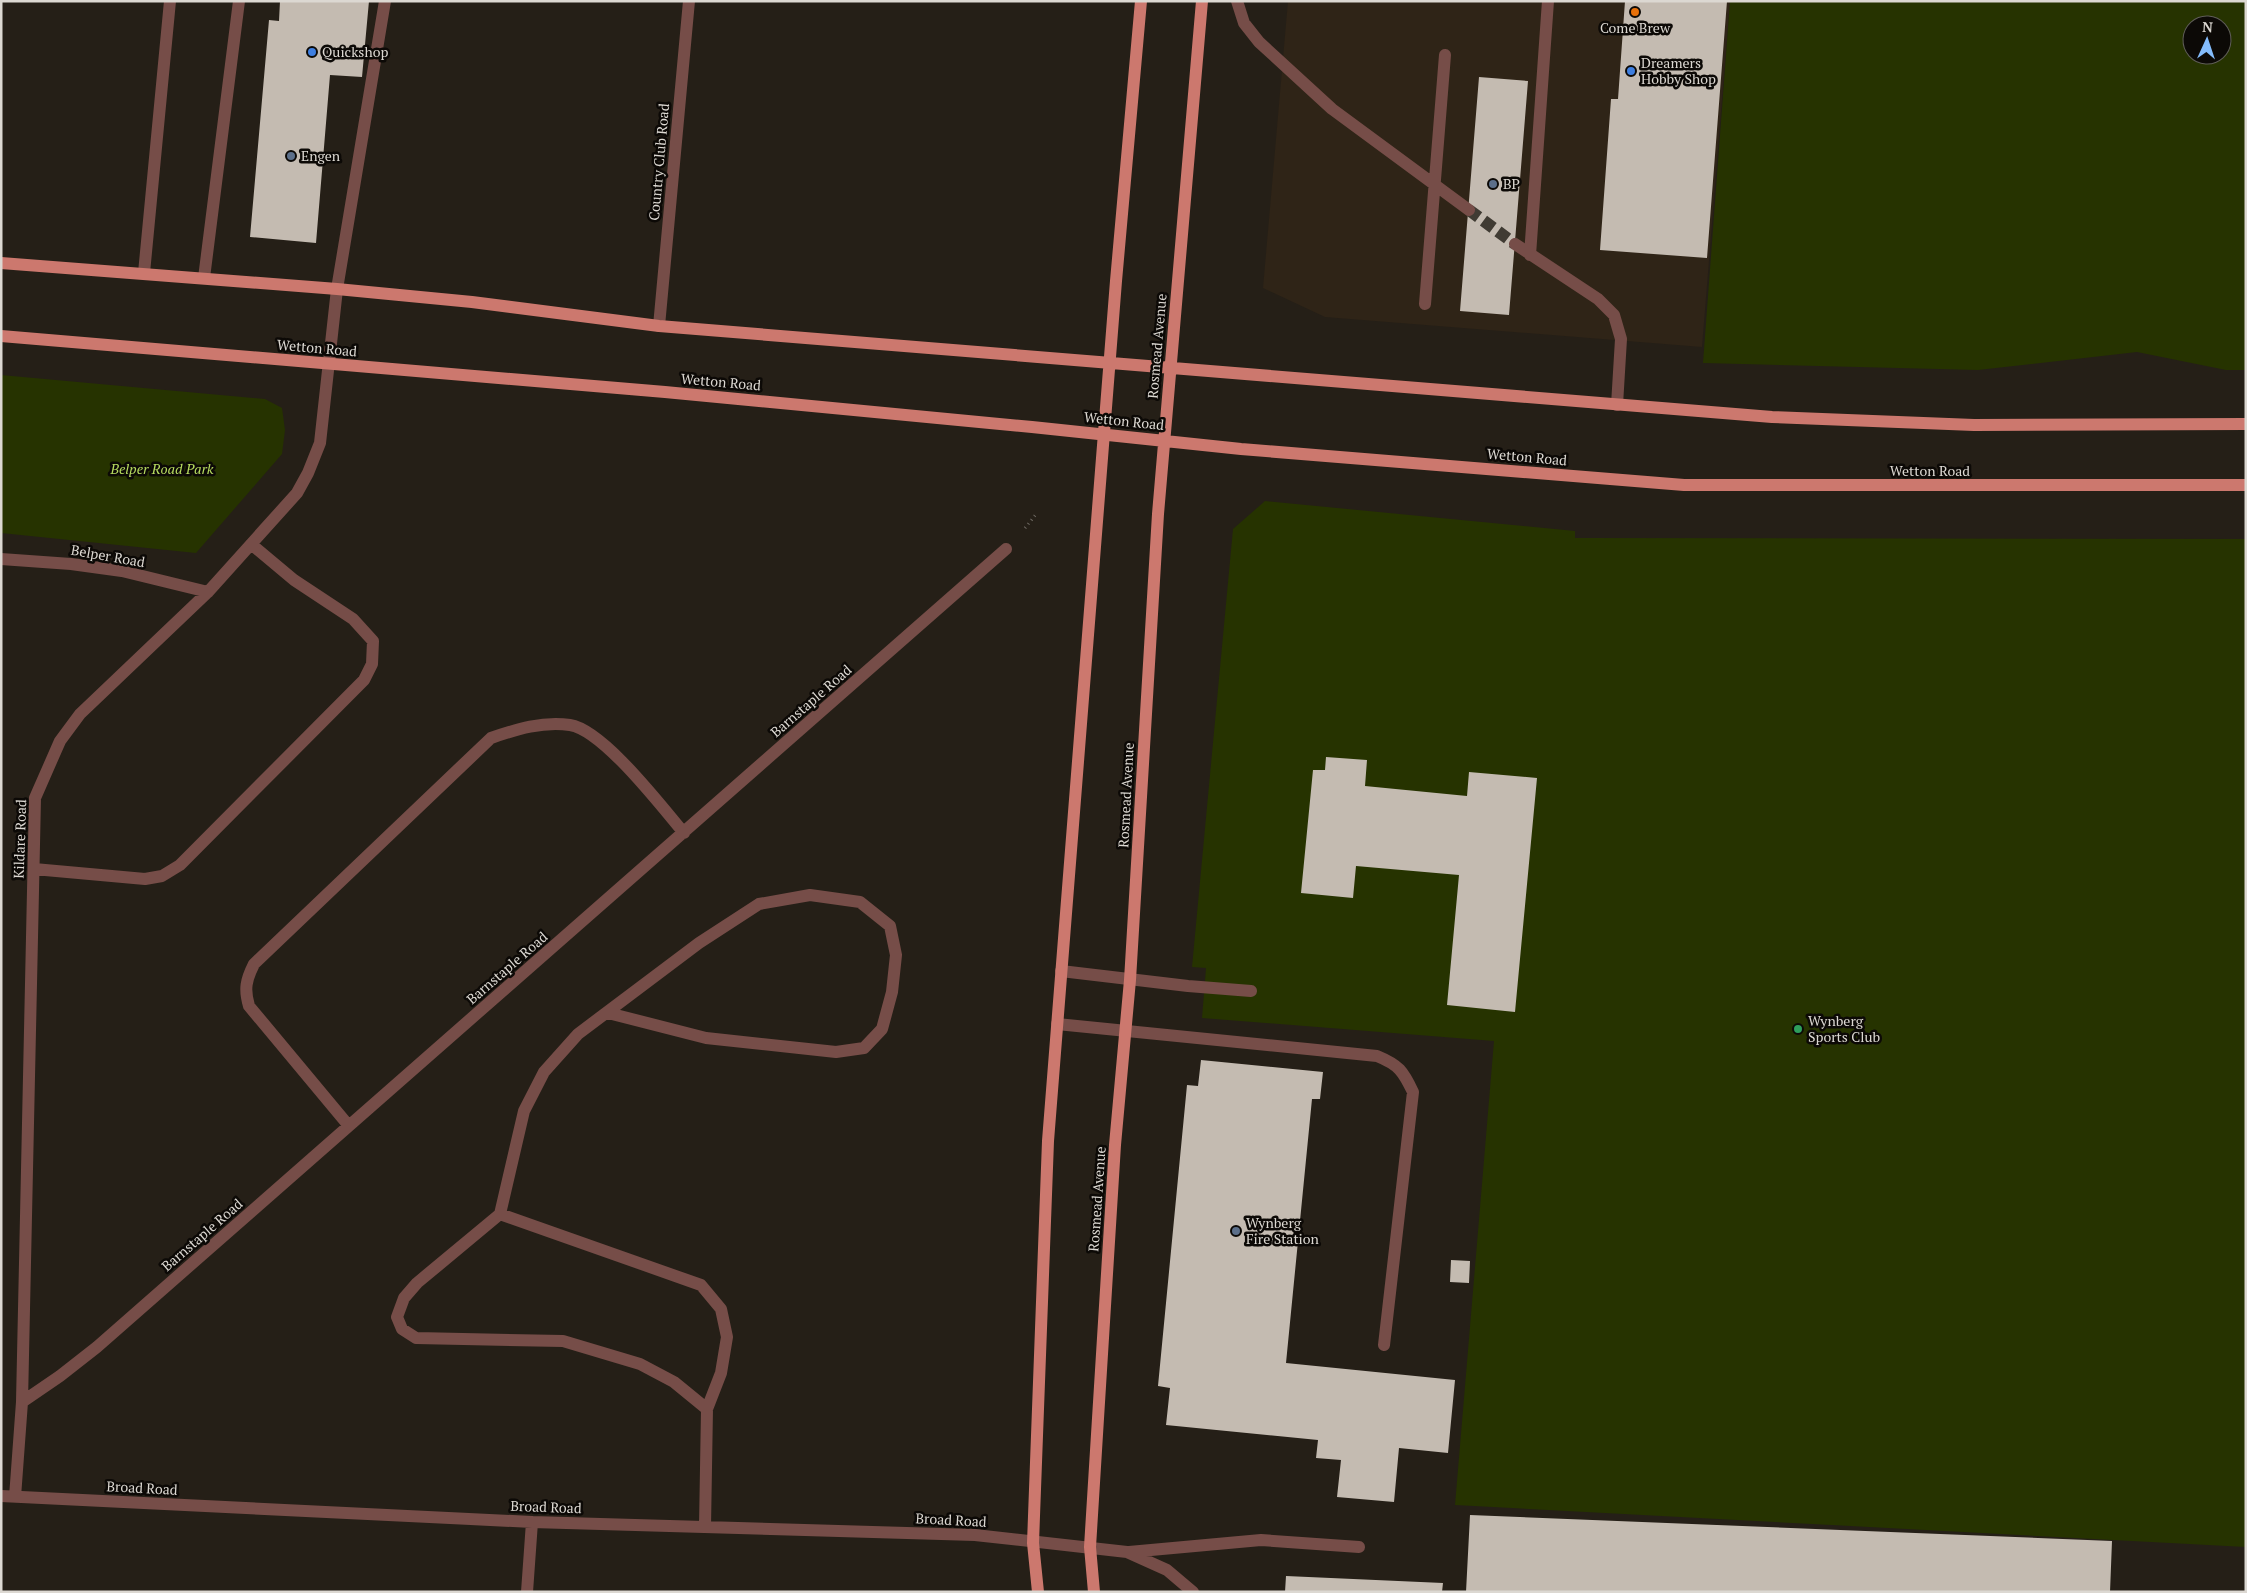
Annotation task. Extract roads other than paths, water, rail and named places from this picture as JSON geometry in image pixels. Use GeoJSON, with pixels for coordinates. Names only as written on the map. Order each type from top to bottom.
{"type":"FeatureCollection","features":[{"type":"Feature","properties":{"kind":"main road"},"geometry":{"type":"LineString","coordinates":[[1038,1592],[1033,1543],[1048,1141],[1141,1]]}},
{"type":"Feature","properties":{"kind":"main road","name":"Rosmead Avenue"},"geometry":{"type":"LineString","coordinates":[[1094,1592],[1090,1547],[1124,1030],[1130,980],[1164,440],[1202,1]]}},
{"type":"Feature","properties":{"kind":"main road"},"geometry":{"type":"LineString","coordinates":[[1,263],[337,289],[472,302],[659,326],[1772,417],[1974,425],[2246,424]]}},
{"type":"Feature","properties":{"kind":"main road","name":"Wetton Road"},"geometry":{"type":"LineString","coordinates":[[1,336],[665,392],[1105,434],[1241,449],[1684,485],[2246,485]]}},
{"type":"Feature","properties":{"kind":"street"},"geometry":{"type":"LineString","coordinates":[[144,274],[170,1]]}},
{"type":"Feature","properties":{"kind":"street"},"geometry":{"type":"LineString","coordinates":[[204,278],[239,1]]}},
{"type":"Feature","properties":{"kind":"street","name":"Kildare Road"},"geometry":{"type":"LineString","coordinates":[[15,1497],[22,1402],[35,798],[60,741],[80,714],[208,592],[297,493],[308,473],[320,443],[337,289],[385,1]]}},
{"type":"Feature","properties":{"kind":"street","name":"Country Club Road"},"geometry":{"type":"LineString","coordinates":[[659,326],[689,1]]}},
{"type":"Feature","properties":{"kind":"street"},"geometry":{"type":"LineString","coordinates":[[1237,1],[1244,23],[1259,42],[1302,82],[1332,109],[1468,210]]}},
{"type":"Feature","properties":{"kind":"street"},"geometry":{"type":"LineString","coordinates":[[1530,255],[1548,1]]}},
{"type":"Feature","properties":{"kind":"street"},"geometry":{"type":"LineString","coordinates":[[1425,304],[1445,55]]}},
{"type":"Feature","properties":{"kind":"street"},"geometry":{"type":"LineString","coordinates":[[1515,244],[1598,298],[1614,314],[1621,339],[1617,405]]}},
{"type":"Feature","properties":{"kind":"street"},"geometry":{"type":"LineString","coordinates":[[34,869],[146,879],[162,876],[187,858],[364,680],[372,664],[373,641],[353,619],[294,580],[251,544]]}},
{"type":"Feature","properties":{"kind":"street","name":"Barnstaple Road"},"geometry":{"type":"LineString","coordinates":[[22,1402],[60,1376],[97,1347],[1006,549]]}},
{"type":"Feature","properties":{"kind":"street","name":"Belper Road"},"geometry":{"type":"LineString","coordinates":[[1,559],[71,564],[122,571],[208,592]]}},
{"type":"Feature","properties":{"kind":"street"},"geometry":{"type":"LineString","coordinates":[[349,1126],[249,1006],[245,991],[247,977],[254,964],[491,738],[523,727],[572,725],[599,740],[614,753],[684,833]]}},
{"type":"Feature","properties":{"kind":"street"},"geometry":{"type":"LineString","coordinates":[[608,1013],[706,1038],[836,1052],[864,1048],[882,1029],[892,992],[896,955],[890,926],[860,902],[810,895],[759,904],[699,943],[578,1034],[544,1072],[524,1111],[500,1214],[417,1282],[404,1298],[397,1318],[402,1328],[416,1338],[563,1341],[640,1364],[674,1382],[707,1409]]}},
{"type":"Feature","properties":{"kind":"street"},"geometry":{"type":"LineString","coordinates":[[1061,971],[1130,980],[1251,990]]}},
{"type":"Feature","properties":{"kind":"street"},"geometry":{"type":"LineString","coordinates":[[1057,1024],[1377,1056],[1395,1063],[1405,1075],[1413,1092],[1384,1345]]}},
{"type":"Feature","properties":{"kind":"street"},"geometry":{"type":"LineString","coordinates":[[500,1214],[701,1285],[721,1309],[727,1337],[721,1373],[707,1409],[705,1527]]}},
{"type":"Feature","properties":{"kind":"street","name":"Broad Road"},"geometry":{"type":"LineString","coordinates":[[1,1496],[532,1522],[975,1535],[1033,1543],[1127,1552]]}},
{"type":"Feature","properties":{"kind":"street"},"geometry":{"type":"LineString","coordinates":[[527,1592],[532,1522]]}},
{"type":"Feature","properties":{"kind":"street"},"geometry":{"type":"LineString","coordinates":[[1127,1552],[1261,1540],[1359,1546]]}},
{"type":"Feature","properties":{"kind":"street"},"geometry":{"type":"LineString","coordinates":[[1127,1552],[1167,1570],[1193,1592]]}},
{"type":"Feature","properties":{"kind":"tunnel"},"geometry":{"type":"LineString","coordinates":[[1469,210],[1515,244]]}},
{"type":"Feature","properties":{"kind":"place","name":"Come Brew"},"geometry":{"type":"Point","coordinates":[1635,12]}},
{"type":"Feature","properties":{"kind":"place","name":"Quickshop"},"geometry":{"type":"Point","coordinates":[312,52]}},
{"type":"Feature","properties":{"kind":"place","name":"Dreamers Hobby Shop"},"geometry":{"type":"Point","coordinates":[1631,71]}},
{"type":"Feature","properties":{"kind":"place","name":"Engen"},"geometry":{"type":"Point","coordinates":[291,156]}},
{"type":"Feature","properties":{"kind":"place","name":"BP"},"geometry":{"type":"Point","coordinates":[1493,184]}},
{"type":"Feature","properties":{"kind":"place","name":"Wynberg Sports Club"},"geometry":{"type":"Point","coordinates":[1798,1029]}},
{"type":"Feature","properties":{"kind":"place","name":"Wynberg Fire Station"},"geometry":{"type":"Point","coordinates":[1236,1231]}},
{"type":"Feature","properties":{"kind":"park label","name":"Belper Road Park"},"geometry":{"type":"Point","coordinates":[162,469]}}]}
